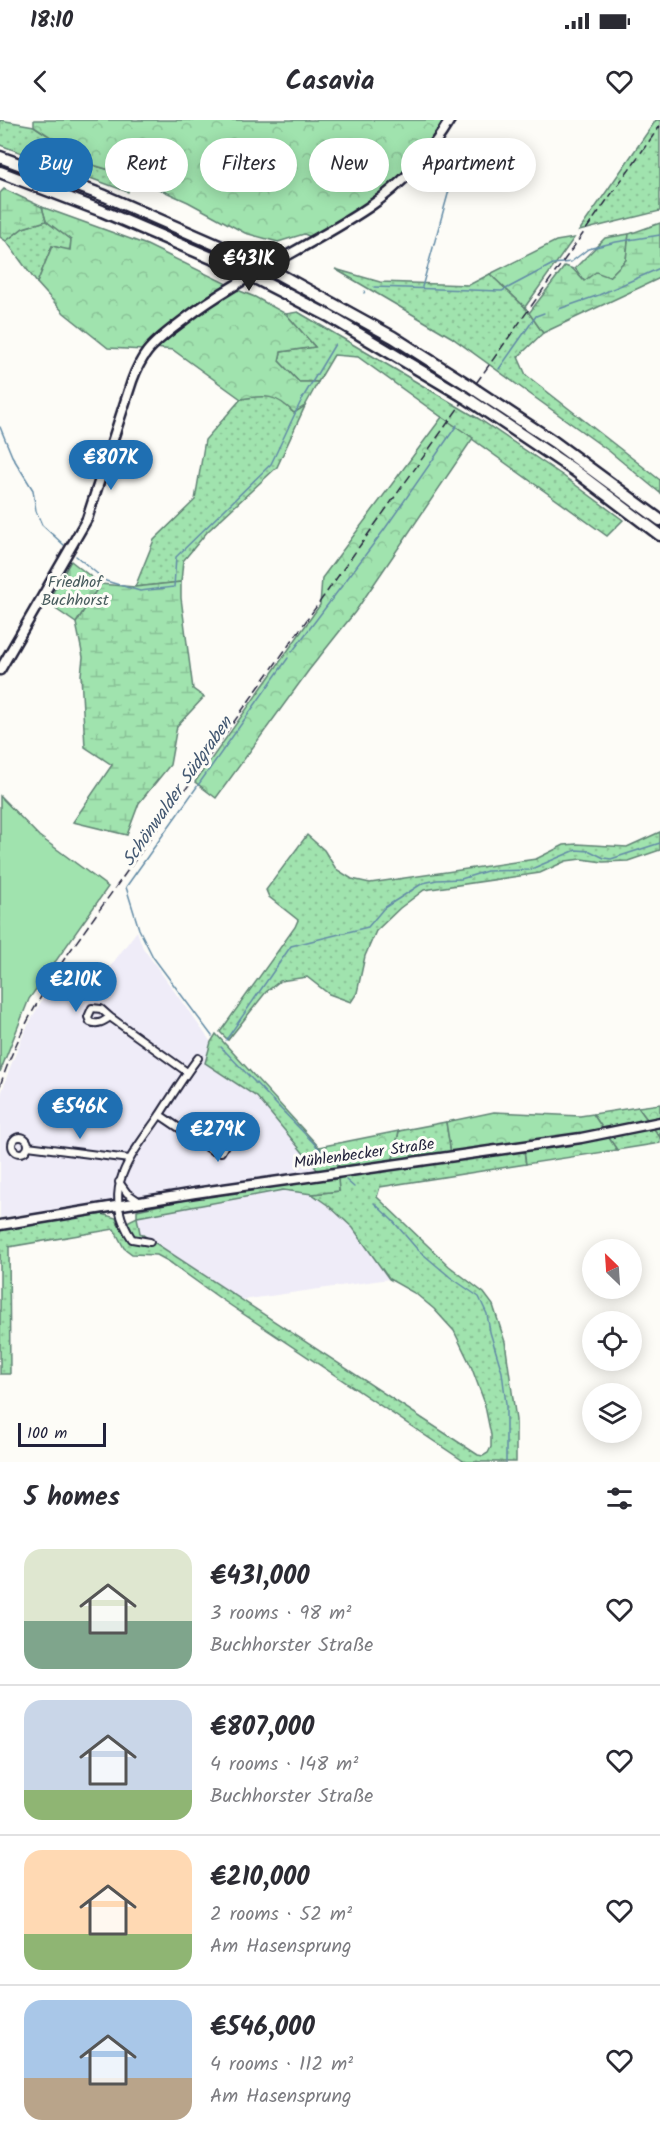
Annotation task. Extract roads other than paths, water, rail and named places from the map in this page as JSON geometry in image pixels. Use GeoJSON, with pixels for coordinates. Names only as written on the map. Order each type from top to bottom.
{"type":"FeatureCollection","features":[{"type":"Feature","properties":{"kind":"highway"},"geometry":{"type":"LineString","coordinates":[[0,157],[105,196],[256,262],[393,337],[660,535]]}},
{"type":"Feature","properties":{"kind":"highway"},"geometry":{"type":"LineString","coordinates":[[0,172],[102,211],[242,271],[329,316],[554,442],[660,520]]}},
{"type":"Feature","properties":{"kind":"main road"},"geometry":{"type":"LineString","coordinates":[[0,670],[87,519],[132,381],[148,350],[183,321],[233,286],[383,197],[422,160],[450,120]]}},
{"type":"Feature","properties":{"kind":"main road","name":"Mühlenbecker Straße"},"geometry":{"type":"LineString","coordinates":[[0,1225],[581,1137],[660,1122]]}},
{"type":"Feature","properties":{"kind":"street"},"geometry":{"type":"LineString","coordinates":[[110,1017],[187,1072]]}},
{"type":"Feature","properties":{"kind":"street"},"geometry":{"type":"LineString","coordinates":[[150,1242],[132,1239],[127,1232],[117,1206],[119,1181],[129,1159],[198,1058]]}},
{"type":"Feature","properties":{"kind":"street"},"geometry":{"type":"LineString","coordinates":[[160,1115],[202,1143]]}},
{"type":"Feature","properties":{"kind":"street"},"geometry":{"type":"LineString","coordinates":[[28,1146],[129,1159]]}},
{"type":"Feature","properties":{"kind":"street"},"geometry":{"type":"LineString","coordinates":[[119,1181],[127,1193],[140,1202]]}},
{"type":"Feature","properties":{"kind":"waterway"},"geometry":{"type":"LineString","coordinates":[[422,287],[449,192]]}},
{"type":"Feature","properties":{"kind":"waterway"},"geometry":{"type":"LineString","coordinates":[[374,287],[502,291],[553,264],[571,262],[588,249],[660,235]]}},
{"type":"Feature","properties":{"kind":"waterway","name":"Schönwalder Südgraben"},"geometry":{"type":"LineString","coordinates":[[559,309],[599,295],[660,268]]}},
{"type":"Feature","properties":{"kind":"waterway","name":"Schönwalder Südgraben"},"geometry":{"type":"LineString","coordinates":[[499,369],[536,316],[544,313]]}},
{"type":"Feature","properties":{"kind":"waterway"},"geometry":{"type":"LineString","coordinates":[[76,556],[106,581],[140,591],[174,587],[176,557],[271,464],[302,399],[335,344]]}},
{"type":"Feature","properties":{"kind":"waterway","name":"Schönwalder Südgraben"},"geometry":{"type":"LineString","coordinates":[[292,652],[384,530],[457,425]]}},
{"type":"Feature","properties":{"kind":"waterway"},"geometry":{"type":"LineString","coordinates":[[0,427],[12,456],[33,490],[36,511],[42,525],[64,545]]}},
{"type":"Feature","properties":{"kind":"waterway","name":"Schönwalder Südgraben"},"geometry":{"type":"LineString","coordinates":[[212,1036],[153,957],[139,929],[126,887],[288,658]]}},
{"type":"Feature","properties":{"kind":"waterway"},"geometry":{"type":"LineString","coordinates":[[226,1040],[291,946],[368,927],[384,908],[423,883],[461,879],[487,871],[529,870],[576,850],[590,851],[611,859],[660,843]]}},
{"type":"Feature","properties":{"kind":"waterway","name":"Schönwalder Südgraben"},"geometry":{"type":"LineString","coordinates":[[221,1047],[333,1163]]}},
{"type":"Feature","properties":{"kind":"waterway","name":"Schönwalder Südgraben"},"geometry":{"type":"LineString","coordinates":[[346,1180],[354,1187]]}},
{"type":"Feature","properties":{"kind":"waterway","name":"Schönwalder Südgraben"},"geometry":{"type":"LineString","coordinates":[[374,1203],[417,1249],[450,1277],[479,1297],[487,1314],[502,1372],[506,1404],[506,1462]]}},
{"type":"Feature","properties":{"kind":"railway"},"geometry":{"type":"LineString","coordinates":[[0,1086],[28,1020],[65,958],[660,126]]}},
{"type":"Feature","properties":{"kind":"park label","name":"Friedhof Buchhorst"},"geometry":{"type":"Point","coordinates":[75,591]}}]}
